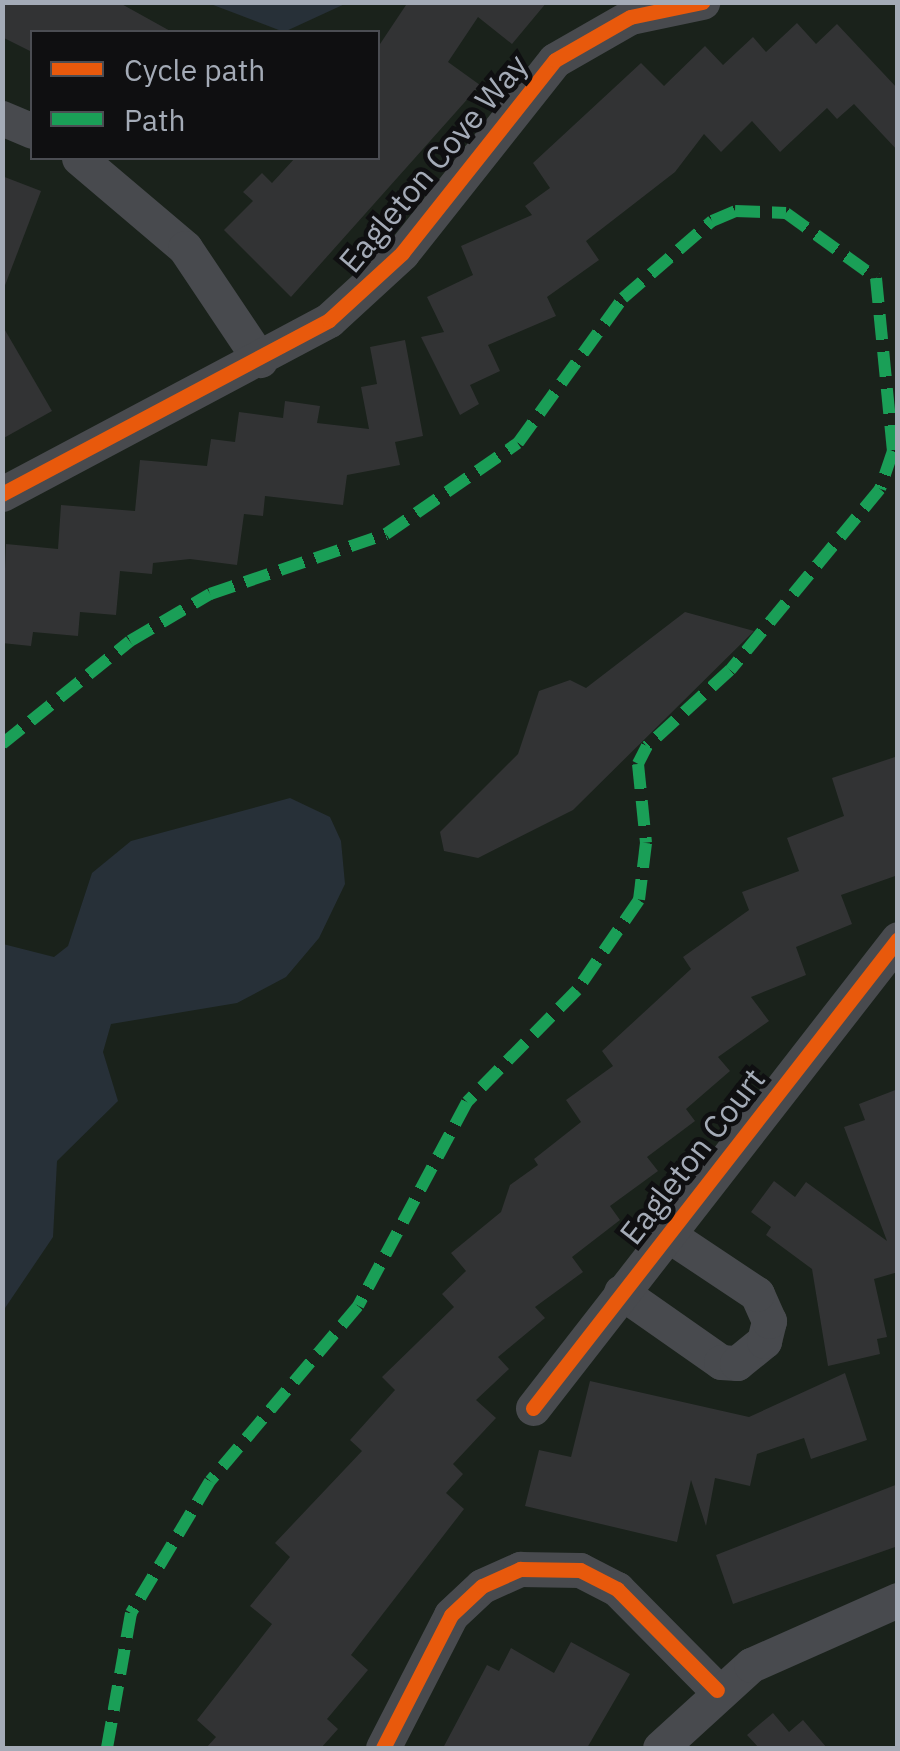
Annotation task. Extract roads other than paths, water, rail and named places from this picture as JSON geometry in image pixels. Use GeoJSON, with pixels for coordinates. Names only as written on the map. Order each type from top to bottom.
{"type":"FeatureCollection","features":[{"type":"Feature","properties":{"kind":"street","name":"Eagleton Cove Way"},"geometry":{"type":"LineString","coordinates":[[2,494],[260,360],[368,289],[555,60],[630,17],[702,2]]}},
{"type":"Feature","properties":{"kind":"street"},"geometry":{"type":"LineString","coordinates":[[2,118],[30,130]]}},
{"type":"Feature","properties":{"kind":"street"},"geometry":{"type":"LineString","coordinates":[[81,160],[185,248],[260,360]]}},
{"type":"Feature","properties":{"kind":"street","name":"Eagleton Court"},"geometry":{"type":"LineString","coordinates":[[533,1408],[667,1234],[891,965]]}},
{"type":"Feature","properties":{"kind":"street","name":"Eagleton Court"},"geometry":{"type":"LineString","coordinates":[[621,1292],[722,1362],[737,1363],[764,1341],[769,1322],[757,1294],[667,1234]]}},
{"type":"Feature","properties":{"kind":"street"},"geometry":{"type":"LineString","coordinates":[[384,1748],[451,1614],[520,1568],[580,1570],[618,1588],[716,1690]]}},
{"type":"Feature","properties":{"kind":"street"},"geometry":{"type":"LineString","coordinates":[[660,1748],[716,1690],[804,1634],[898,1600]]}}]}
